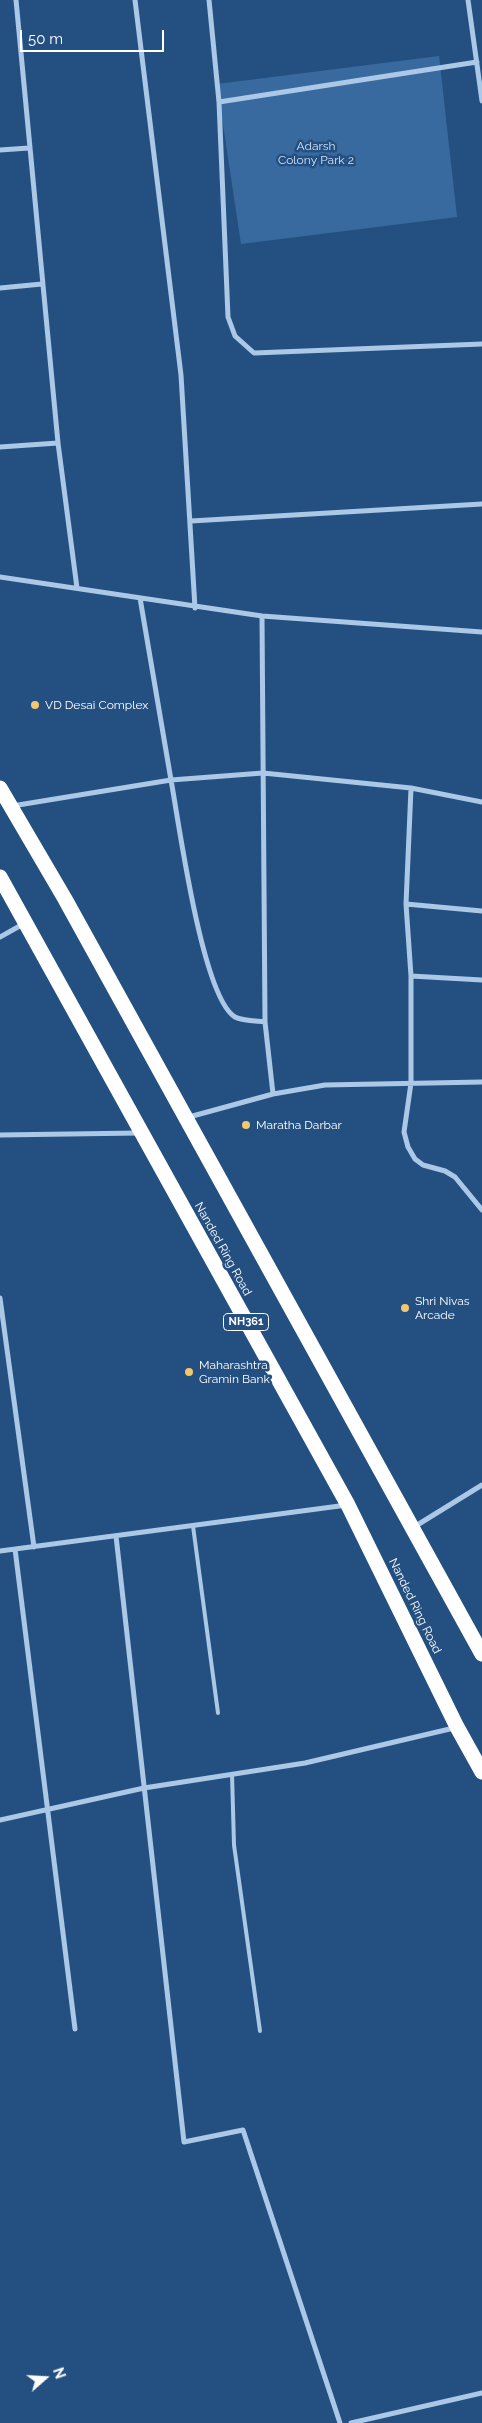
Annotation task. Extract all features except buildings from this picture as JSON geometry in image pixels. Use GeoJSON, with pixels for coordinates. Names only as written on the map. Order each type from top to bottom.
{"type":"FeatureCollection","features":[{"type":"Feature","properties":{"kind":"highway"},"geometry":{"type":"LineString","coordinates":[[0,788],[65,899],[482,1654]]}},
{"type":"Feature","properties":{"kind":"highway","name":"Nanded Ring Road"},"geometry":{"type":"LineString","coordinates":[[0,877],[348,1505],[457,1727],[482,1772]]}},
{"type":"Feature","properties":{"kind":"street"},"geometry":{"type":"LineString","coordinates":[[16,0],[58,443],[77,588]]}},
{"type":"Feature","properties":{"kind":"street"},"geometry":{"type":"LineString","coordinates":[[135,0],[181,375],[191,521],[194,608]]}},
{"type":"Feature","properties":{"kind":"street"},"geometry":{"type":"LineString","coordinates":[[209,0],[219,102],[228,317],[235,336],[243,346],[254,353],[482,344]]}},
{"type":"Feature","properties":{"kind":"street"},"geometry":{"type":"LineString","coordinates":[[468,0],[482,101]]}},
{"type":"Feature","properties":{"kind":"street"},"geometry":{"type":"LineString","coordinates":[[219,102],[477,62]]}},
{"type":"Feature","properties":{"kind":"street"},"geometry":{"type":"LineString","coordinates":[[0,150],[29,148]]}},
{"type":"Feature","properties":{"kind":"street"},"geometry":{"type":"LineString","coordinates":[[0,288],[42,284]]}},
{"type":"Feature","properties":{"kind":"street"},"geometry":{"type":"LineString","coordinates":[[0,447],[58,443]]}},
{"type":"Feature","properties":{"kind":"street"},"geometry":{"type":"LineString","coordinates":[[191,521],[482,504]]}},
{"type":"Feature","properties":{"kind":"street"},"geometry":{"type":"LineString","coordinates":[[0,577],[194,608],[262,616],[482,632]]}},
{"type":"Feature","properties":{"kind":"street"},"geometry":{"type":"LineString","coordinates":[[140,598],[191,892],[215,988],[225,1006],[236,1017],[265,1022]]}},
{"type":"Feature","properties":{"kind":"street"},"geometry":{"type":"LineString","coordinates":[[262,616],[265,1022],[273,1094]]}},
{"type":"Feature","properties":{"kind":"street"},"geometry":{"type":"LineString","coordinates":[[11,806],[171,780],[263,773],[411,788],[482,802]]}},
{"type":"Feature","properties":{"kind":"street"},"geometry":{"type":"LineString","coordinates":[[411,788],[406,904],[411,976],[411,1083],[404,1132],[408,1147],[415,1158],[423,1165],[445,1171],[455,1177],[482,1210]]}},
{"type":"Feature","properties":{"kind":"street"},"geometry":{"type":"LineString","coordinates":[[406,904],[482,911]]}},
{"type":"Feature","properties":{"kind":"street"},"geometry":{"type":"LineString","coordinates":[[0,937],[25,923]]}},
{"type":"Feature","properties":{"kind":"street"},"geometry":{"type":"LineString","coordinates":[[411,976],[482,980]]}},
{"type":"Feature","properties":{"kind":"street"},"geometry":{"type":"LineString","coordinates":[[186,1118],[273,1094],[325,1085],[482,1082]]}},
{"type":"Feature","properties":{"kind":"street"},"geometry":{"type":"LineString","coordinates":[[0,1135],[142,1133]]}},
{"type":"Feature","properties":{"kind":"street"},"geometry":{"type":"LineString","coordinates":[[0,1298],[34,1546]]}},
{"type":"Feature","properties":{"kind":"street"},"geometry":{"type":"LineString","coordinates":[[412,1528],[482,1486]]}},
{"type":"Feature","properties":{"kind":"street"},"geometry":{"type":"LineString","coordinates":[[0,1551],[348,1505]]}},
{"type":"Feature","properties":{"kind":"street"},"geometry":{"type":"LineString","coordinates":[[116,1536],[184,2142],[243,2130],[340,2423]]}},
{"type":"Feature","properties":{"kind":"street"},"geometry":{"type":"LineString","coordinates":[[15,1549],[76,2029]]}},
{"type":"Feature","properties":{"kind":"street"},"geometry":{"type":"LineString","coordinates":[[0,1820],[144,1788],[305,1763],[457,1727]]}},
{"type":"Feature","properties":{"kind":"street"},"geometry":{"type":"LineString","coordinates":[[351,2423],[482,2393]]}},
{"type":"Feature","properties":{"kind":"lane"},"geometry":{"type":"LineString","coordinates":[[193,1526],[218,1713]]}},
{"type":"Feature","properties":{"kind":"lane"},"geometry":{"type":"LineString","coordinates":[[232,1774],[234,1845],[260,2030]]}},
{"type":"Feature","properties":{"kind":"green space","name":"Adarsh Colony Park 2"},"geometry":{"type":"Polygon","coordinates":[[[439,56],[457,217],[241,244],[217,84],[439,56]]]}},
{"type":"Feature","properties":{"kind":"place","name":"VD Desai Complex"},"geometry":{"type":"Point","coordinates":[35,705]}},
{"type":"Feature","properties":{"kind":"place","name":"Maratha Darbar"},"geometry":{"type":"Point","coordinates":[246,1125]}},
{"type":"Feature","properties":{"kind":"place","name":"Shri Nivas Arcade"},"geometry":{"type":"Point","coordinates":[405,1308]}},
{"type":"Feature","properties":{"kind":"place","name":"Maharashtra Gramin Bank"},"geometry":{"type":"Point","coordinates":[189,1372]}}]}
